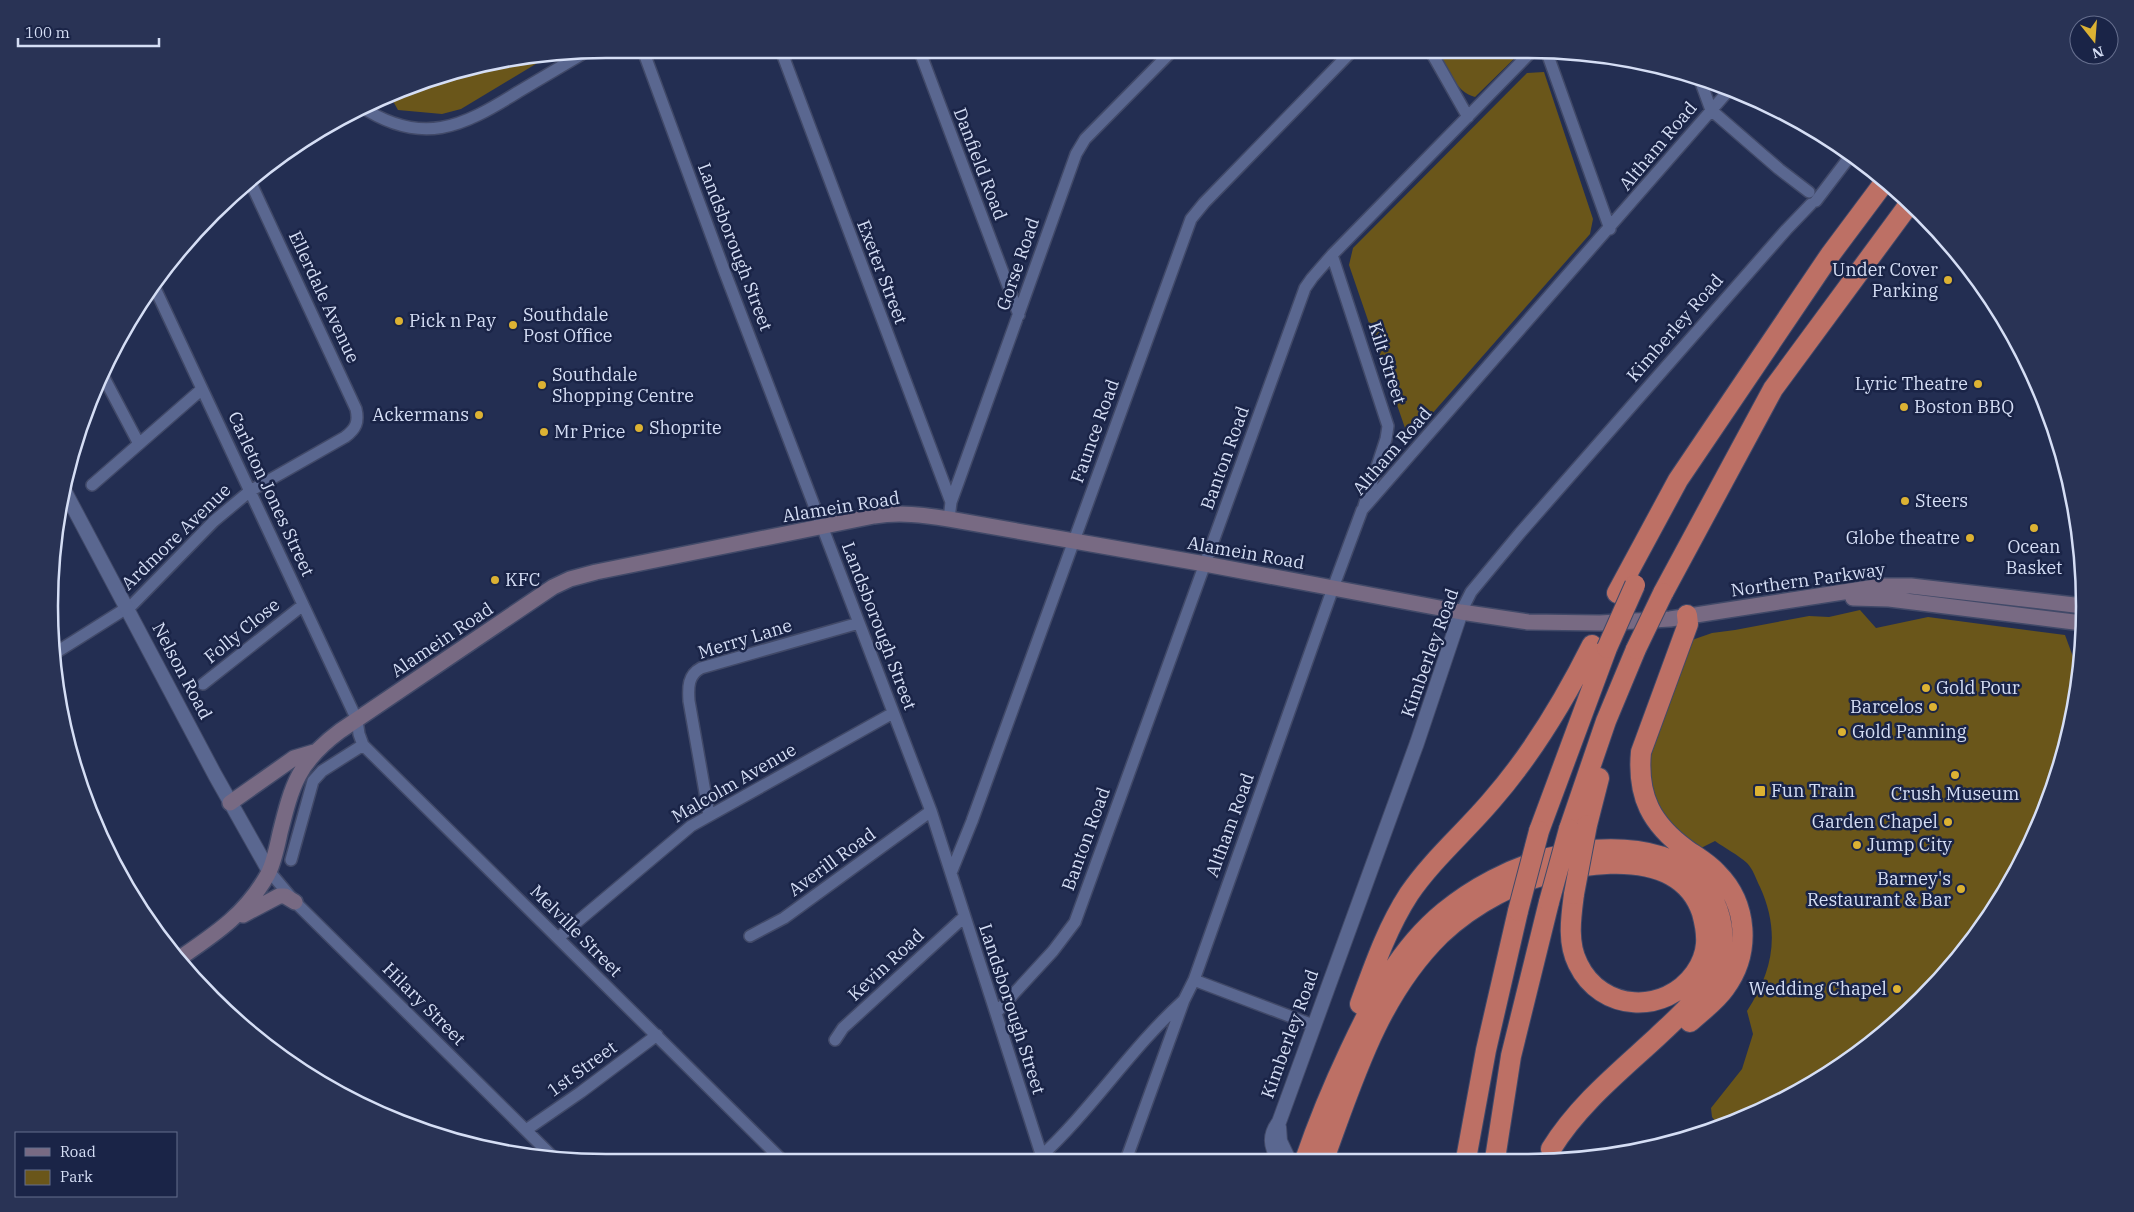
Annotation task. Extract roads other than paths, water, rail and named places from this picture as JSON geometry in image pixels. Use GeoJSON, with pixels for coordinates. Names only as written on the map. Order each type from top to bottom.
{"type":"FeatureCollection","features":[{"type":"Feature","properties":{"kind":"highway"},"geometry":{"type":"LineString","coordinates":[[1467,1154],[1486,1050],[1518,911],[1539,832],[1617,593],[1678,480],[1830,255],[1881,187]]}},
{"type":"Feature","properties":{"kind":"highway"},"geometry":{"type":"LineString","coordinates":[[1496,1154],[1511,1056],[1549,902],[1603,759],[1606,721],[1636,649],[1663,594],[1773,389],[1905,208]]}},
{"type":"Feature","properties":{"kind":"highway"},"geometry":{"type":"LineString","coordinates":[[1306,1154],[1379,952],[1394,920],[1410,893],[1430,868],[1522,764],[1600,647],[1635,585],[1708,438]]}},
{"type":"Feature","properties":{"kind":"highway"},"geometry":{"type":"LineString","coordinates":[[1549,1153],[1726,988],[1739,961],[1743,943],[1742,924],[1734,898],[1726,882],[1717,872],[1670,837],[1656,822],[1647,805],[1641,787],[1641,752],[1682,620]]}},
{"type":"Feature","properties":{"kind":"highway"},"geometry":{"type":"LineString","coordinates":[[1326,1154],[1364,1050],[1385,1008],[1406,974],[1439,936],[1458,919],[1498,893],[1546,874],[1576,868],[1584,866],[1623,864],[1648,866],[1679,880],[1692,893],[1699,906],[1708,940],[1704,956],[1695,973],[1680,989],[1661,1000],[1643,1003],[1626,1002],[1606,994],[1587,979],[1575,957],[1571,921],[1574,894],[1576,868],[1578,827]]}},
{"type":"Feature","properties":{"kind":"highway"},"geometry":{"type":"LineString","coordinates":[[1322,1110],[1384,982],[1403,953],[1427,927],[1465,896],[1513,871],[1548,858],[1602,850],[1625,850],[1656,854],[1673,861],[1700,879],[1714,900],[1721,924],[1722,937],[1716,966],[1702,993],[1584,1105],[1565,1126],[1548,1153]]}},
{"type":"Feature","properties":{"kind":"main road","name":"Alamein Road"},"geometry":{"type":"LineString","coordinates":[[225,925],[248,905],[269,871],[294,782],[314,752],[357,720],[553,588],[570,579],[596,572],[895,513],[948,519],[1462,612],[1528,622],[1600,623],[1682,620]]}},
{"type":"Feature","properties":{"kind":"main road","name":"Northern Parkway"},"geometry":{"type":"LineString","coordinates":[[1682,620],[1882,586],[1911,586],[2076,605]]}},
{"type":"Feature","properties":{"kind":"main road","name":"Northern Parkway"},"geometry":{"type":"LineString","coordinates":[[1682,620],[1872,597],[2076,622]]}},
{"type":"Feature","properties":{"kind":"main road"},"geometry":{"type":"LineString","coordinates":[[230,803],[291,760],[314,752]]}},
{"type":"Feature","properties":{"kind":"main road"},"geometry":{"type":"LineString","coordinates":[[184,956],[225,925],[279,896],[285,896],[295,902]]}},
{"type":"Feature","properties":{"kind":"street","name":"Landsborough Street"},"geometry":{"type":"LineString","coordinates":[[646,58],[822,528],[931,812],[996,1012],[1039,1154]]}},
{"type":"Feature","properties":{"kind":"street","name":"Exeter Street"},"geometry":{"type":"LineString","coordinates":[[784,58],[951,502]]}},
{"type":"Feature","properties":{"kind":"street","name":"Danfield Road"},"geometry":{"type":"LineString","coordinates":[[923,58],[1019,315]]}},
{"type":"Feature","properties":{"kind":"street","name":"Gorse Road"},"geometry":{"type":"LineString","coordinates":[[948,519],[951,502],[1076,154],[1085,140],[1165,58]]}},
{"type":"Feature","properties":{"kind":"street","name":"Faunce Road"},"geometry":{"type":"LineString","coordinates":[[951,873],[966,838],[1191,218],[1345,58]]}},
{"type":"Feature","properties":{"kind":"street"},"geometry":{"type":"LineString","coordinates":[[1435,58],[1468,116]]}},
{"type":"Feature","properties":{"kind":"street","name":"Banton Road"},"geometry":{"type":"LineString","coordinates":[[996,1012],[1053,951],[1073,926],[1300,301],[1312,278],[1332,255],[1525,58]]}},
{"type":"Feature","properties":{"kind":"street"},"geometry":{"type":"LineString","coordinates":[[369,111],[388,122],[426,129],[455,126],[481,115],[574,59]]}},
{"type":"Feature","properties":{"kind":"street"},"geometry":{"type":"LineString","coordinates":[[1549,59],[1610,229]]}},
{"type":"Feature","properties":{"kind":"street"},"geometry":{"type":"LineString","coordinates":[[1703,87],[1712,110],[1809,198]]}},
{"type":"Feature","properties":{"kind":"street","name":"Altham Road"},"geometry":{"type":"LineString","coordinates":[[1128,1154],[1184,1000],[1194,980],[1362,510],[1610,229],[1725,95]]}},
{"type":"Feature","properties":{"kind":"street","name":"Kimberley Road"},"geometry":{"type":"LineString","coordinates":[[1276,1154],[1271,1142],[1272,1133],[1279,1122],[1417,743],[1462,612],[1471,592],[1520,533],[1786,230],[1809,198],[1847,160]]}},
{"type":"Feature","properties":{"kind":"street","name":"Ellerdale Avenue"},"geometry":{"type":"LineString","coordinates":[[253,187],[356,408],[357,423],[353,431]]}},
{"type":"Feature","properties":{"kind":"street","name":"Kilt Street"},"geometry":{"type":"LineString","coordinates":[[1332,255],[1388,426],[1386,439],[1362,510]]}},
{"type":"Feature","properties":{"kind":"street","name":"Carleton Jones Street"},"geometry":{"type":"LineString","coordinates":[[157,292],[357,720]]}},
{"type":"Feature","properties":{"kind":"street"},"geometry":{"type":"LineString","coordinates":[[106,380],[139,444]]}},
{"type":"Feature","properties":{"kind":"street"},"geometry":{"type":"LineString","coordinates":[[92,485],[202,389]]}},
{"type":"Feature","properties":{"kind":"street","name":"Ardmore Avenue"},"geometry":{"type":"LineString","coordinates":[[60,650],[127,608],[214,521],[250,490],[353,431]]}},
{"type":"Feature","properties":{"kind":"street","name":"Nelson Road"},"geometry":{"type":"LineString","coordinates":[[68,499],[230,803],[269,871]]}},
{"type":"Feature","properties":{"kind":"street","name":"Folly Close"},"geometry":{"type":"LineString","coordinates":[[203,684],[303,605]]}},
{"type":"Feature","properties":{"kind":"street","name":"Merry Lane"},"geometry":{"type":"LineString","coordinates":[[708,815],[689,701],[688,685],[692,675],[701,668],[859,623]]}},
{"type":"Feature","properties":{"kind":"street","name":"Malcolm Avenue"},"geometry":{"type":"LineString","coordinates":[[558,938],[664,847],[708,815],[893,713]]}},
{"type":"Feature","properties":{"kind":"street"},"geometry":{"type":"LineString","coordinates":[[291,860],[313,781],[322,772],[363,745],[357,720]]}},
{"type":"Feature","properties":{"kind":"street","name":"Melville Street"},"geometry":{"type":"LineString","coordinates":[[363,745],[775,1154]]}},
{"type":"Feature","properties":{"kind":"street","name":"Averill Road"},"geometry":{"type":"LineString","coordinates":[[750,936],[784,918],[931,812]]}},
{"type":"Feature","properties":{"kind":"street","name":"Hilary Street"},"geometry":{"type":"LineString","coordinates":[[269,871],[295,902],[547,1151]]}},
{"type":"Feature","properties":{"kind":"street","name":"Kevin Road"},"geometry":{"type":"LineString","coordinates":[[835,1040],[843,1028],[964,917]]}},
{"type":"Feature","properties":{"kind":"street"},"geometry":{"type":"LineString","coordinates":[[1194,980],[1313,1025]]}},
{"type":"Feature","properties":{"kind":"street","name":"Altham Road"},"geometry":{"type":"LineString","coordinates":[[1045,1154],[1096,1097],[1151,1031],[1184,1000]]}},
{"type":"Feature","properties":{"kind":"street","name":"1st Street"},"geometry":{"type":"LineString","coordinates":[[526,1130],[581,1092],[657,1035]]}},
{"type":"Feature","properties":{"kind":"street","name":"Kimberley Road"},"geometry":{"type":"LineString","coordinates":[[1279,1122],[1280,1141],[1286,1154]]}},
{"type":"Feature","properties":{"kind":"place","name":"Under Cover Parking"},"geometry":{"type":"Point","coordinates":[1948,280]}},
{"type":"Feature","properties":{"kind":"place","name":"Pick n Pay"},"geometry":{"type":"Point","coordinates":[399,321]}},
{"type":"Feature","properties":{"kind":"place","name":"Southdale Post Office"},"geometry":{"type":"Point","coordinates":[513,325]}},
{"type":"Feature","properties":{"kind":"place","name":"Lyric Theatre"},"geometry":{"type":"Point","coordinates":[1978,384]}},
{"type":"Feature","properties":{"kind":"place","name":"Southdale Shopping Centre"},"geometry":{"type":"Point","coordinates":[542,385]}},
{"type":"Feature","properties":{"kind":"place","name":"Boston BBQ"},"geometry":{"type":"Point","coordinates":[1904,407]}},
{"type":"Feature","properties":{"kind":"place","name":"Ackermans"},"geometry":{"type":"Point","coordinates":[479,415]}},
{"type":"Feature","properties":{"kind":"place","name":"Shoprite"},"geometry":{"type":"Point","coordinates":[639,428]}},
{"type":"Feature","properties":{"kind":"place","name":"Mr Price"},"geometry":{"type":"Point","coordinates":[544,432]}},
{"type":"Feature","properties":{"kind":"place","name":"Steers"},"geometry":{"type":"Point","coordinates":[1905,501]}},
{"type":"Feature","properties":{"kind":"place","name":"Ocean Basket"},"geometry":{"type":"Point","coordinates":[2034,528]}},
{"type":"Feature","properties":{"kind":"place","name":"Globe theatre"},"geometry":{"type":"Point","coordinates":[1970,538]}},
{"type":"Feature","properties":{"kind":"place","name":"KFC"},"geometry":{"type":"Point","coordinates":[495,580]}},
{"type":"Feature","properties":{"kind":"place","name":"Gold Pour"},"geometry":{"type":"Point","coordinates":[1926,688]}},
{"type":"Feature","properties":{"kind":"place","name":"Barcelos"},"geometry":{"type":"Point","coordinates":[1933,707]}},
{"type":"Feature","properties":{"kind":"place","name":"Gold Panning"},"geometry":{"type":"Point","coordinates":[1842,732]}},
{"type":"Feature","properties":{"kind":"place","name":"Crush Museum"},"geometry":{"type":"Point","coordinates":[1955,775]}},
{"type":"Feature","properties":{"kind":"place","name":"Fun Train"},"geometry":{"type":"Point","coordinates":[1760,791]}},
{"type":"Feature","properties":{"kind":"place","name":"Garden Chapel"},"geometry":{"type":"Point","coordinates":[1948,822]}},
{"type":"Feature","properties":{"kind":"place","name":"Jump City"},"geometry":{"type":"Point","coordinates":[1857,845]}},
{"type":"Feature","properties":{"kind":"place","name":"Barney's Restaurant & Bar"},"geometry":{"type":"Point","coordinates":[1961,889]}},
{"type":"Feature","properties":{"kind":"place","name":"Wedding Chapel"},"geometry":{"type":"Point","coordinates":[1897,989]}}]}
